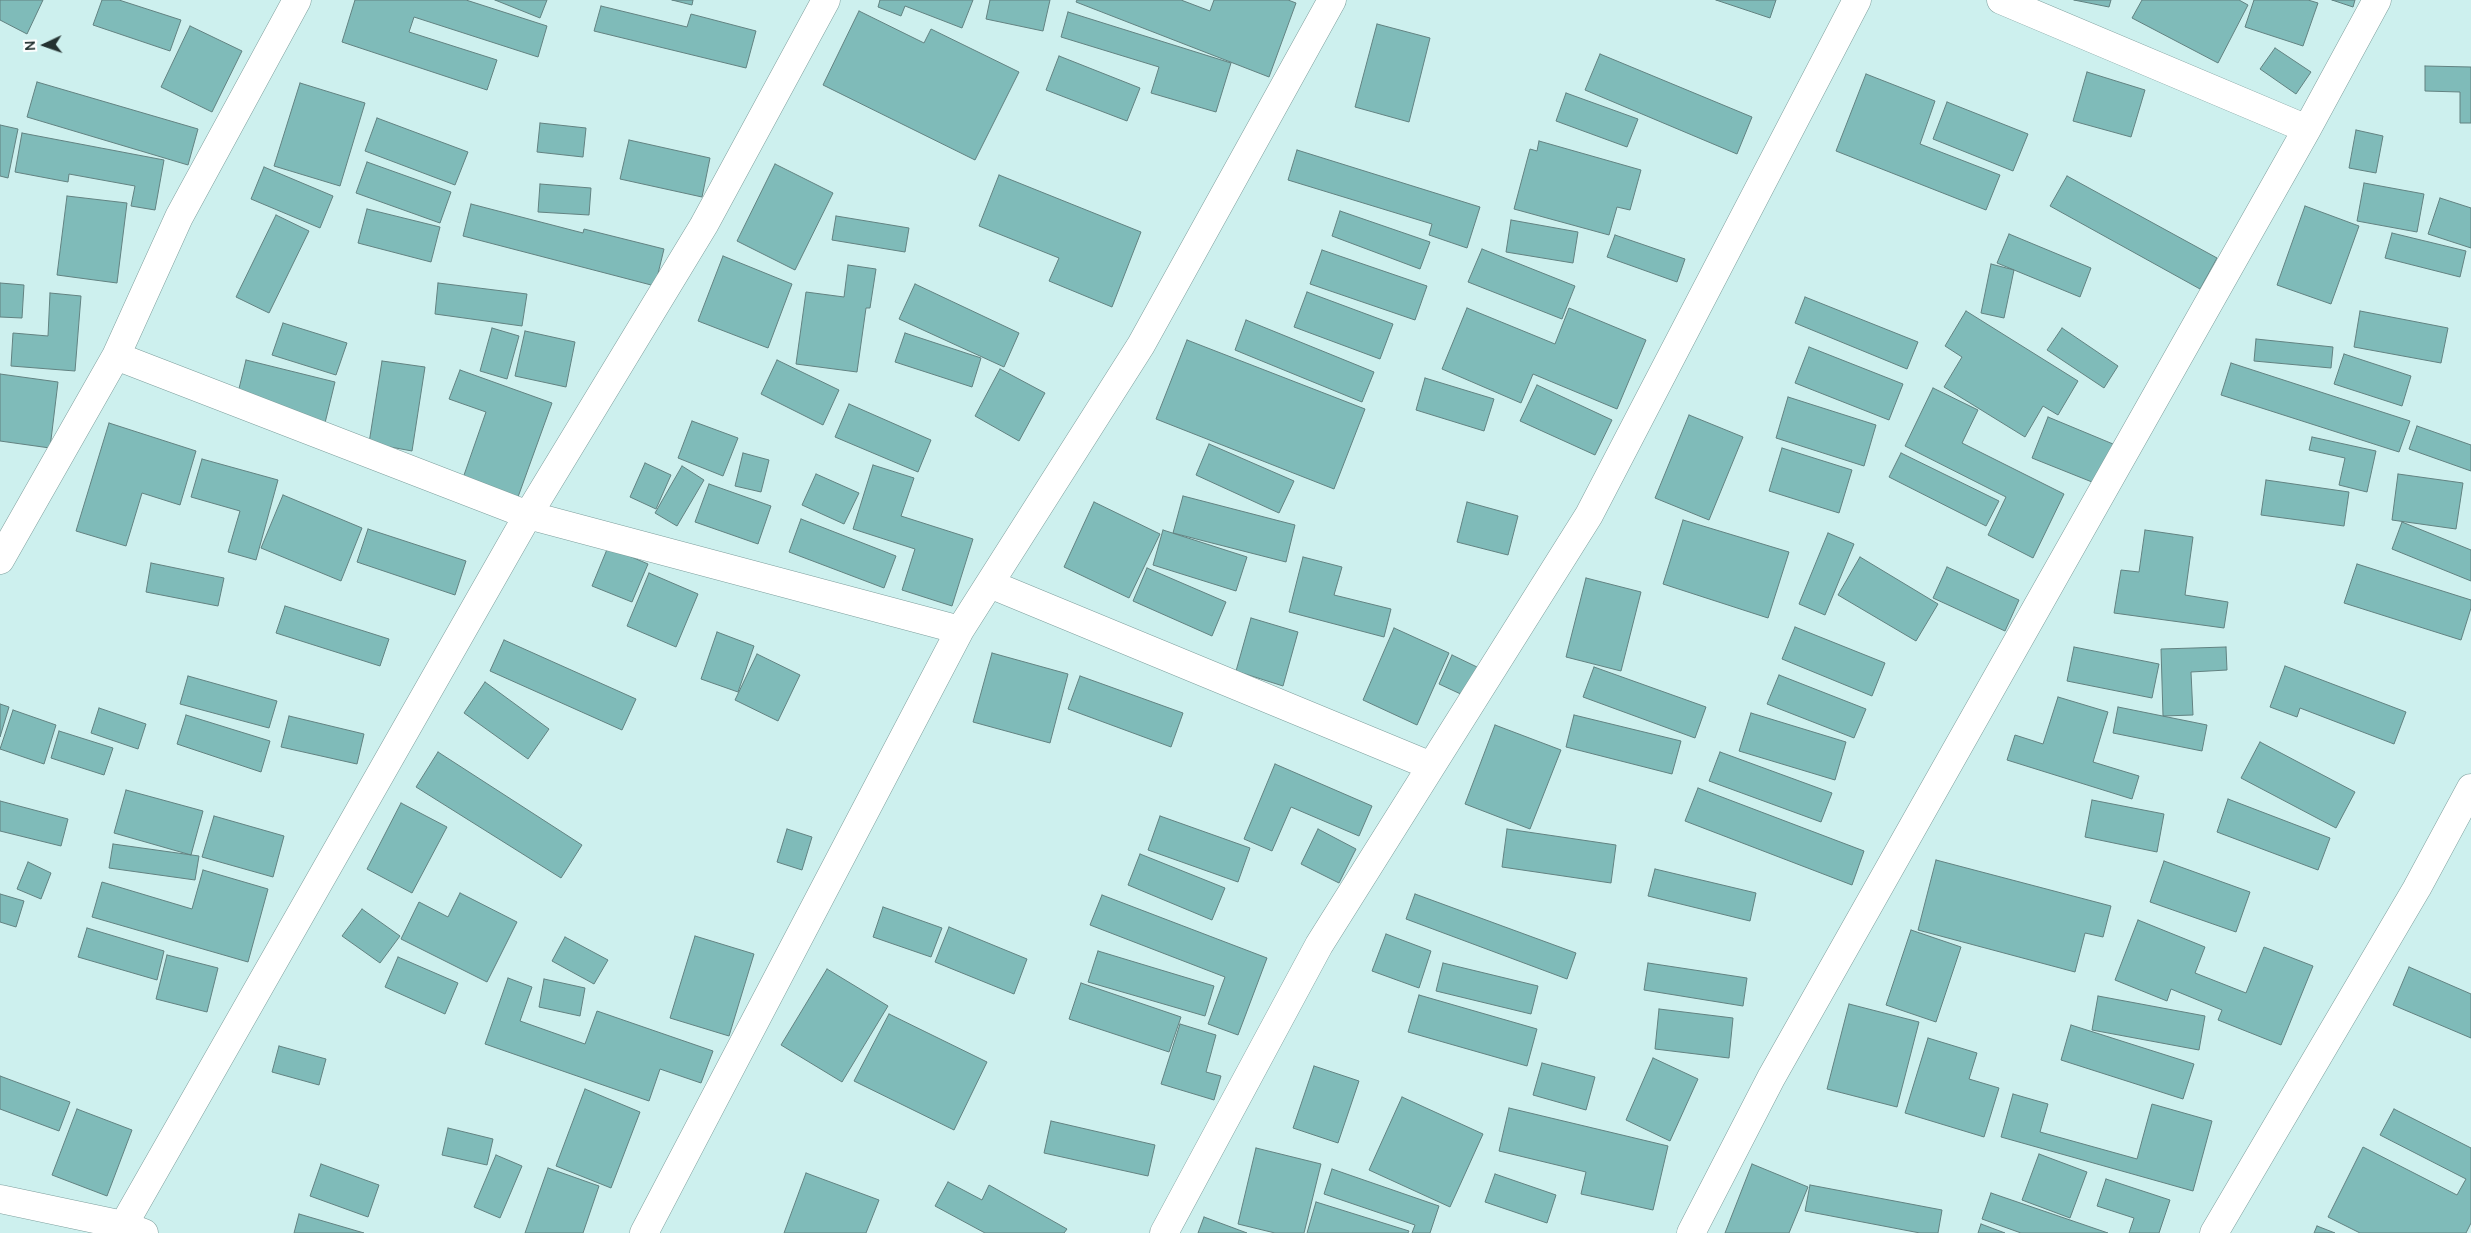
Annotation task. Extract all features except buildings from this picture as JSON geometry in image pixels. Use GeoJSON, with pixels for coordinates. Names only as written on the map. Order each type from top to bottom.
{"type":"FeatureCollection","features":[{"type":"Feature","properties":{"kind":"street"},"geometry":{"type":"LineString","coordinates":[[0,560],[116,356],[180,217],[297,0]]}},
{"type":"Feature","properties":{"kind":"street"},"geometry":{"type":"LineString","coordinates":[[0,1199],[128,1230],[528,515],[704,225],[826,0]]}},
{"type":"Feature","properties":{"kind":"street"},"geometry":{"type":"LineString","coordinates":[[644,1233],[960,630],[1141,345],[1332,0]]}},
{"type":"Feature","properties":{"kind":"street"},"geometry":{"type":"LineString","coordinates":[[1164,1233],[1319,945],[1589,515],[1857,0]]}},
{"type":"Feature","properties":{"kind":"street"},"geometry":{"type":"LineString","coordinates":[[2001,0],[2307,129]]}},
{"type":"Feature","properties":{"kind":"street"},"geometry":{"type":"LineString","coordinates":[[1691,1233],[1771,1078],[2307,129],[2377,0]]}},
{"type":"Feature","properties":{"kind":"street"},"geometry":{"type":"LineString","coordinates":[[116,356],[528,515],[960,630]]}},
{"type":"Feature","properties":{"kind":"street"},"geometry":{"type":"LineString","coordinates":[[990,584],[1431,766]]}},
{"type":"Feature","properties":{"kind":"street"},"geometry":{"type":"LineString","coordinates":[[2214,1233],[2417,888],[2471,788]]}}]}
